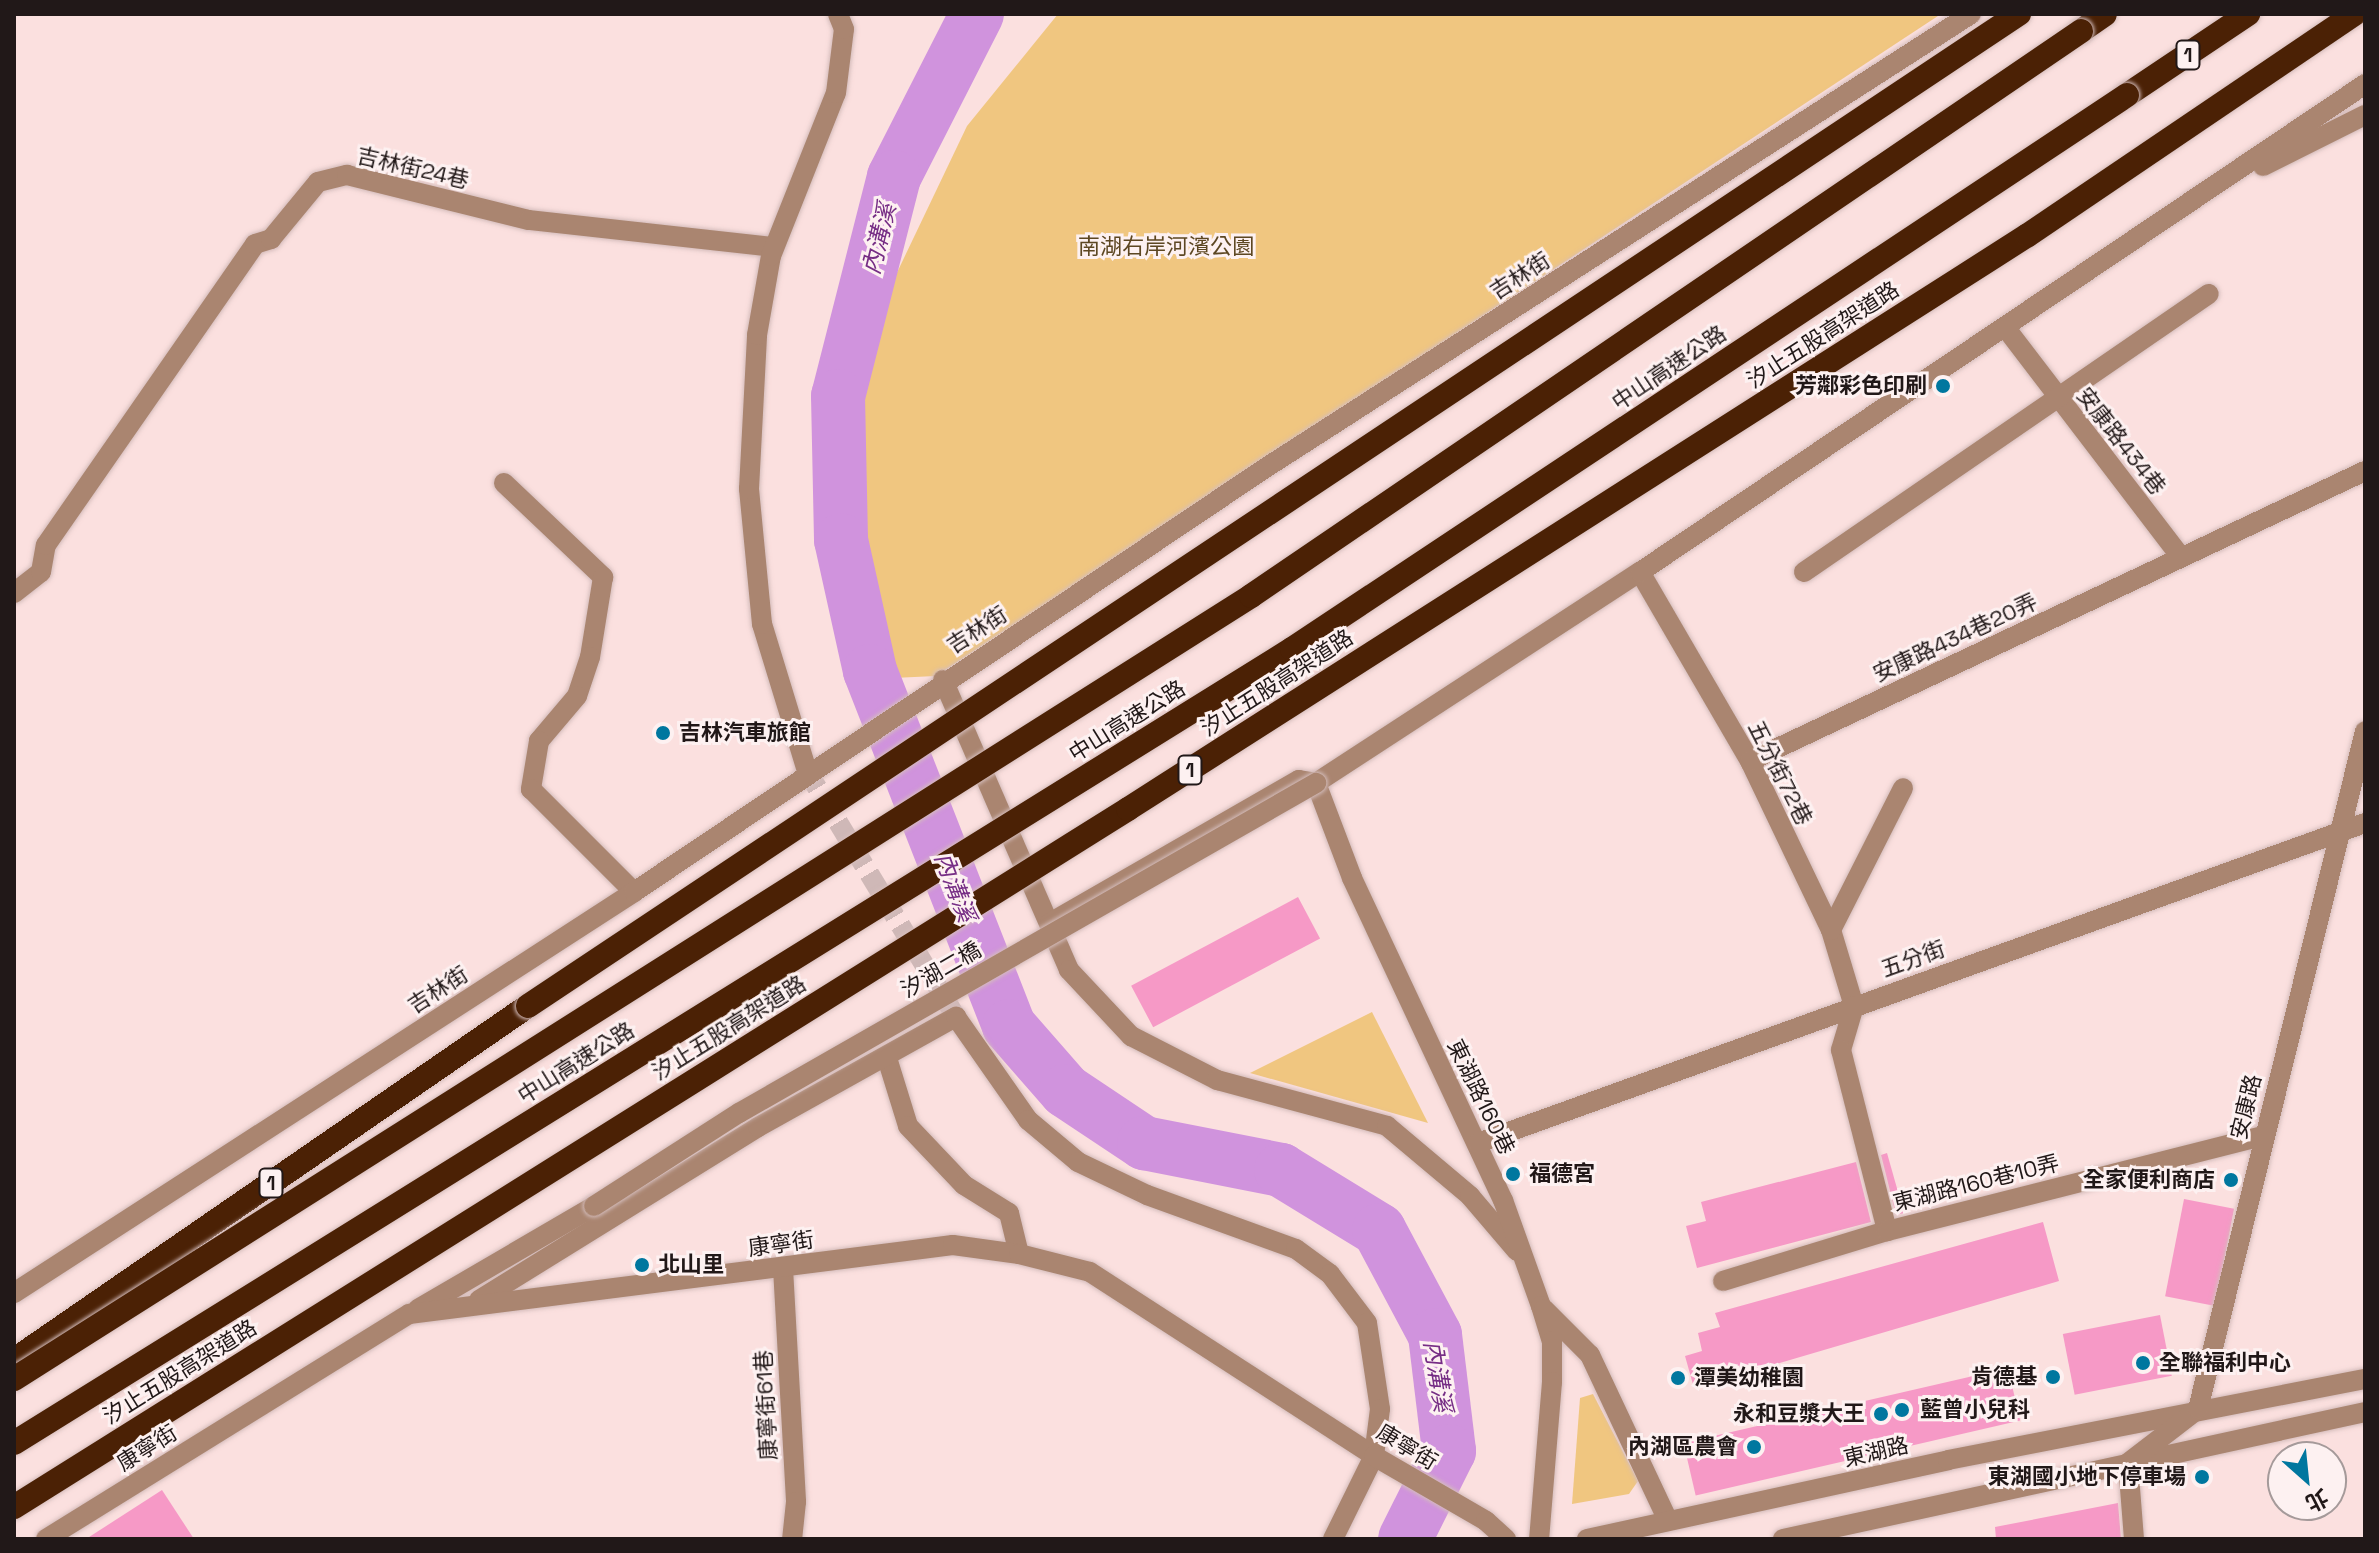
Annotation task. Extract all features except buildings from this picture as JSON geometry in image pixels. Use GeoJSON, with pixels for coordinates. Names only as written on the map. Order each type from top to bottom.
{"type":"FeatureCollection","features":[{"type":"Feature","properties":{"kind":"highway","name":"1"},"geometry":{"type":"LineString","coordinates":[[14,1360],[528,1006],[2019,14]]}},
{"type":"Feature","properties":{"kind":"highway","name":"中山高速公路"},"geometry":{"type":"LineString","coordinates":[[14,1379],[1251,596],[2105,14]]}},
{"type":"Feature","properties":{"kind":"highway","name":"中山高速公路"},"geometry":{"type":"LineString","coordinates":[[14,1443],[1292,649],[2248,14]]}},
{"type":"Feature","properties":{"kind":"highway","name":"汐止五股高架道路"},"geometry":{"type":"LineString","coordinates":[[14,1507],[1545,543],[2028,235],[2354,14]]}},
{"type":"Feature","properties":{"kind":"street"},"geometry":{"type":"LineString","coordinates":[[807,771],[762,624],[749,489],[757,335],[774,247],[836,93],[844,29],[838,14]]}},
{"type":"Feature","properties":{"kind":"street","name":"吉林街"},"geometry":{"type":"LineString","coordinates":[[14,1293],[634,892],[943,680],[1971,14]]}},
{"type":"Feature","properties":{"kind":"street"},"geometry":{"type":"LineString","coordinates":[[2182,208],[2365,84]]}},
{"type":"Feature","properties":{"kind":"street"},"geometry":{"type":"LineString","coordinates":[[2182,208],[2365,115]]}},
{"type":"Feature","properties":{"kind":"street","name":"吉林街24巷"},"geometry":{"type":"LineString","coordinates":[[14,593],[41,572],[46,545],[255,244],[271,239],[318,182],[347,175],[529,220],[774,247]]}},
{"type":"Feature","properties":{"kind":"street","name":"汐湖二橋"},"geometry":{"type":"LineString","coordinates":[[409,1314],[594,1206],[739,1113],[1316,783],[1640,572],[2182,208]]}},
{"type":"Feature","properties":{"kind":"street"},"geometry":{"type":"LineString","coordinates":[[2005,327],[2058,396],[2209,294]]}},
{"type":"Feature","properties":{"kind":"street","name":"安康路434巷"},"geometry":{"type":"LineString","coordinates":[[1804,572],[2058,396],[2181,557]]}},
{"type":"Feature","properties":{"kind":"street"},"geometry":{"type":"LineString","coordinates":[[2181,557],[2365,471]]}},
{"type":"Feature","properties":{"kind":"street"},"geometry":{"type":"LineString","coordinates":[[504,483],[603,577],[586,670],[577,696],[539,741],[531,789],[634,892]]}},
{"type":"Feature","properties":{"kind":"street","name":"安康路434巷20弄"},"geometry":{"type":"LineString","coordinates":[[1750,761],[2181,557]]}},
{"type":"Feature","properties":{"kind":"street","name":"五分街72巷"},"geometry":{"type":"LineString","coordinates":[[1640,572],[1750,761],[1831,930],[1854,1006]]}},
{"type":"Feature","properties":{"kind":"street"},"geometry":{"type":"LineString","coordinates":[[943,680],[1069,970],[1131,1036],[1217,1080],[1387,1126],[1470,1196],[1517,1251]]}},
{"type":"Feature","properties":{"kind":"street","name":"安康路"},"geometry":{"type":"LineString","coordinates":[[2198,1409],[2336,832],[2365,731]]}},
{"type":"Feature","properties":{"kind":"street"},"geometry":{"type":"LineString","coordinates":[[1050,923],[1299,780],[1316,783]]}},
{"type":"Feature","properties":{"kind":"street","name":"東湖路160巷"},"geometry":{"type":"LineString","coordinates":[[1316,783],[1352,878],[1478,1143],[1552,1341],[1552,1382],[1539,1539]]}},
{"type":"Feature","properties":{"kind":"street"},"geometry":{"type":"LineString","coordinates":[[1831,930],[1903,788]]}},
{"type":"Feature","properties":{"kind":"street","name":"五分街"},"geometry":{"type":"LineString","coordinates":[[1478,1143],[2365,823]]}},
{"type":"Feature","properties":{"kind":"street","name":"東湖路160巷10弄"},"geometry":{"type":"LineString","coordinates":[[1854,1006],[1841,1050],[1887,1231]]}},
{"type":"Feature","properties":{"kind":"street"},"geometry":{"type":"LineString","coordinates":[[472,1304],[758,1127],[956,1017],[1028,1120],[1078,1162],[1147,1195],[1296,1249],[1330,1274],[1367,1323],[1380,1409],[1374,1456],[1333,1539]]}},
{"type":"Feature","properties":{"kind":"street"},"geometry":{"type":"LineString","coordinates":[[887,1058],[908,1126],[964,1185],[1009,1213],[1019,1254]]}},
{"type":"Feature","properties":{"kind":"street","name":"東湖路160巷10弄"},"geometry":{"type":"LineString","coordinates":[[1723,1281],[1887,1231],[2263,1136]]}},
{"type":"Feature","properties":{"kind":"street","name":"康寧街"},"geometry":{"type":"LineString","coordinates":[[46,1539],[409,1314],[953,1245],[1019,1254],[1090,1272],[1374,1456],[1478,1517],[1506,1539]]}},
{"type":"Feature","properties":{"kind":"street","name":"康寧街61巷"},"geometry":{"type":"LineString","coordinates":[[783,1268],[796,1502],[792,1539]]}},
{"type":"Feature","properties":{"kind":"street"},"geometry":{"type":"LineString","coordinates":[[1541,1306],[1590,1355],[1668,1521]]}},
{"type":"Feature","properties":{"kind":"street","name":"東湖路"},"geometry":{"type":"LineString","coordinates":[[1587,1539],[2198,1409],[2365,1379]]}},
{"type":"Feature","properties":{"kind":"street"},"geometry":{"type":"LineString","coordinates":[[2128,1463],[2198,1409]]}},
{"type":"Feature","properties":{"kind":"street"},"geometry":{"type":"LineString","coordinates":[[1783,1539],[2365,1412]]}},
{"type":"Feature","properties":{"kind":"street"},"geometry":{"type":"LineString","coordinates":[[2128,1463],[2134,1539]]}},
{"type":"Feature","properties":{"kind":"green space","name":"南湖右岸河濱公園"},"geometry":{"type":"Polygon","coordinates":[[[1058,14],[1941,14],[936,676],[893,678],[880,623],[853,443],[882,304],[967,126],[1058,14]]]}},
{"type":"Feature","properties":{"kind":"green space"},"geometry":{"type":"Polygon","coordinates":[[[1372,1012],[1428,1123],[1250,1073],[1372,1012]]]}},
{"type":"Feature","properties":{"kind":"green space"},"geometry":{"type":"Polygon","coordinates":[[[1593,1394],[1638,1481],[1629,1494],[1572,1504],[1580,1398],[1593,1394]]]}},
{"type":"Feature","properties":{"kind":"waterway","name":"內溝溪"},"geometry":{"type":"LineString","coordinates":[[977,14],[894,177],[838,396],[841,540],[870,671],[1009,1026],[1066,1091],[1144,1143],[1281,1170],[1379,1230],[1435,1335],[1449,1451],[1405,1539]]}},
{"type":"Feature","properties":{"kind":"tunnel"},"geometry":{"type":"LineString","coordinates":[[807,771],[956,1017]]}},
{"type":"Feature","properties":{"kind":"place","name":"芳鄰彩色印刷"},"geometry":{"type":"Point","coordinates":[1943,386]}},
{"type":"Feature","properties":{"kind":"place","name":"吉林汽車旅館"},"geometry":{"type":"Point","coordinates":[663,733]}},
{"type":"Feature","properties":{"kind":"place","name":"福德宮"},"geometry":{"type":"Point","coordinates":[1513,1174]}},
{"type":"Feature","properties":{"kind":"place","name":"全家便利商店"},"geometry":{"type":"Point","coordinates":[2231,1180]}},
{"type":"Feature","properties":{"kind":"place","name":"北山里"},"geometry":{"type":"Point","coordinates":[642,1265]}},
{"type":"Feature","properties":{"kind":"place","name":"全聯福利中心"},"geometry":{"type":"Point","coordinates":[2143,1363]}},
{"type":"Feature","properties":{"kind":"place","name":"肯德基"},"geometry":{"type":"Point","coordinates":[2053,1377]}},
{"type":"Feature","properties":{"kind":"place","name":"潭美幼稚園"},"geometry":{"type":"Point","coordinates":[1678,1378]}},
{"type":"Feature","properties":{"kind":"place","name":"藍曾小兒科"},"geometry":{"type":"Point","coordinates":[1902,1410]}},
{"type":"Feature","properties":{"kind":"place","name":"永和豆漿大王"},"geometry":{"type":"Point","coordinates":[1881,1414]}},
{"type":"Feature","properties":{"kind":"place","name":"內湖區農會"},"geometry":{"type":"Point","coordinates":[1754,1447]}},
{"type":"Feature","properties":{"kind":"place","name":"東湖國小地下停車場"},"geometry":{"type":"Point","coordinates":[2202,1477]}}]}
